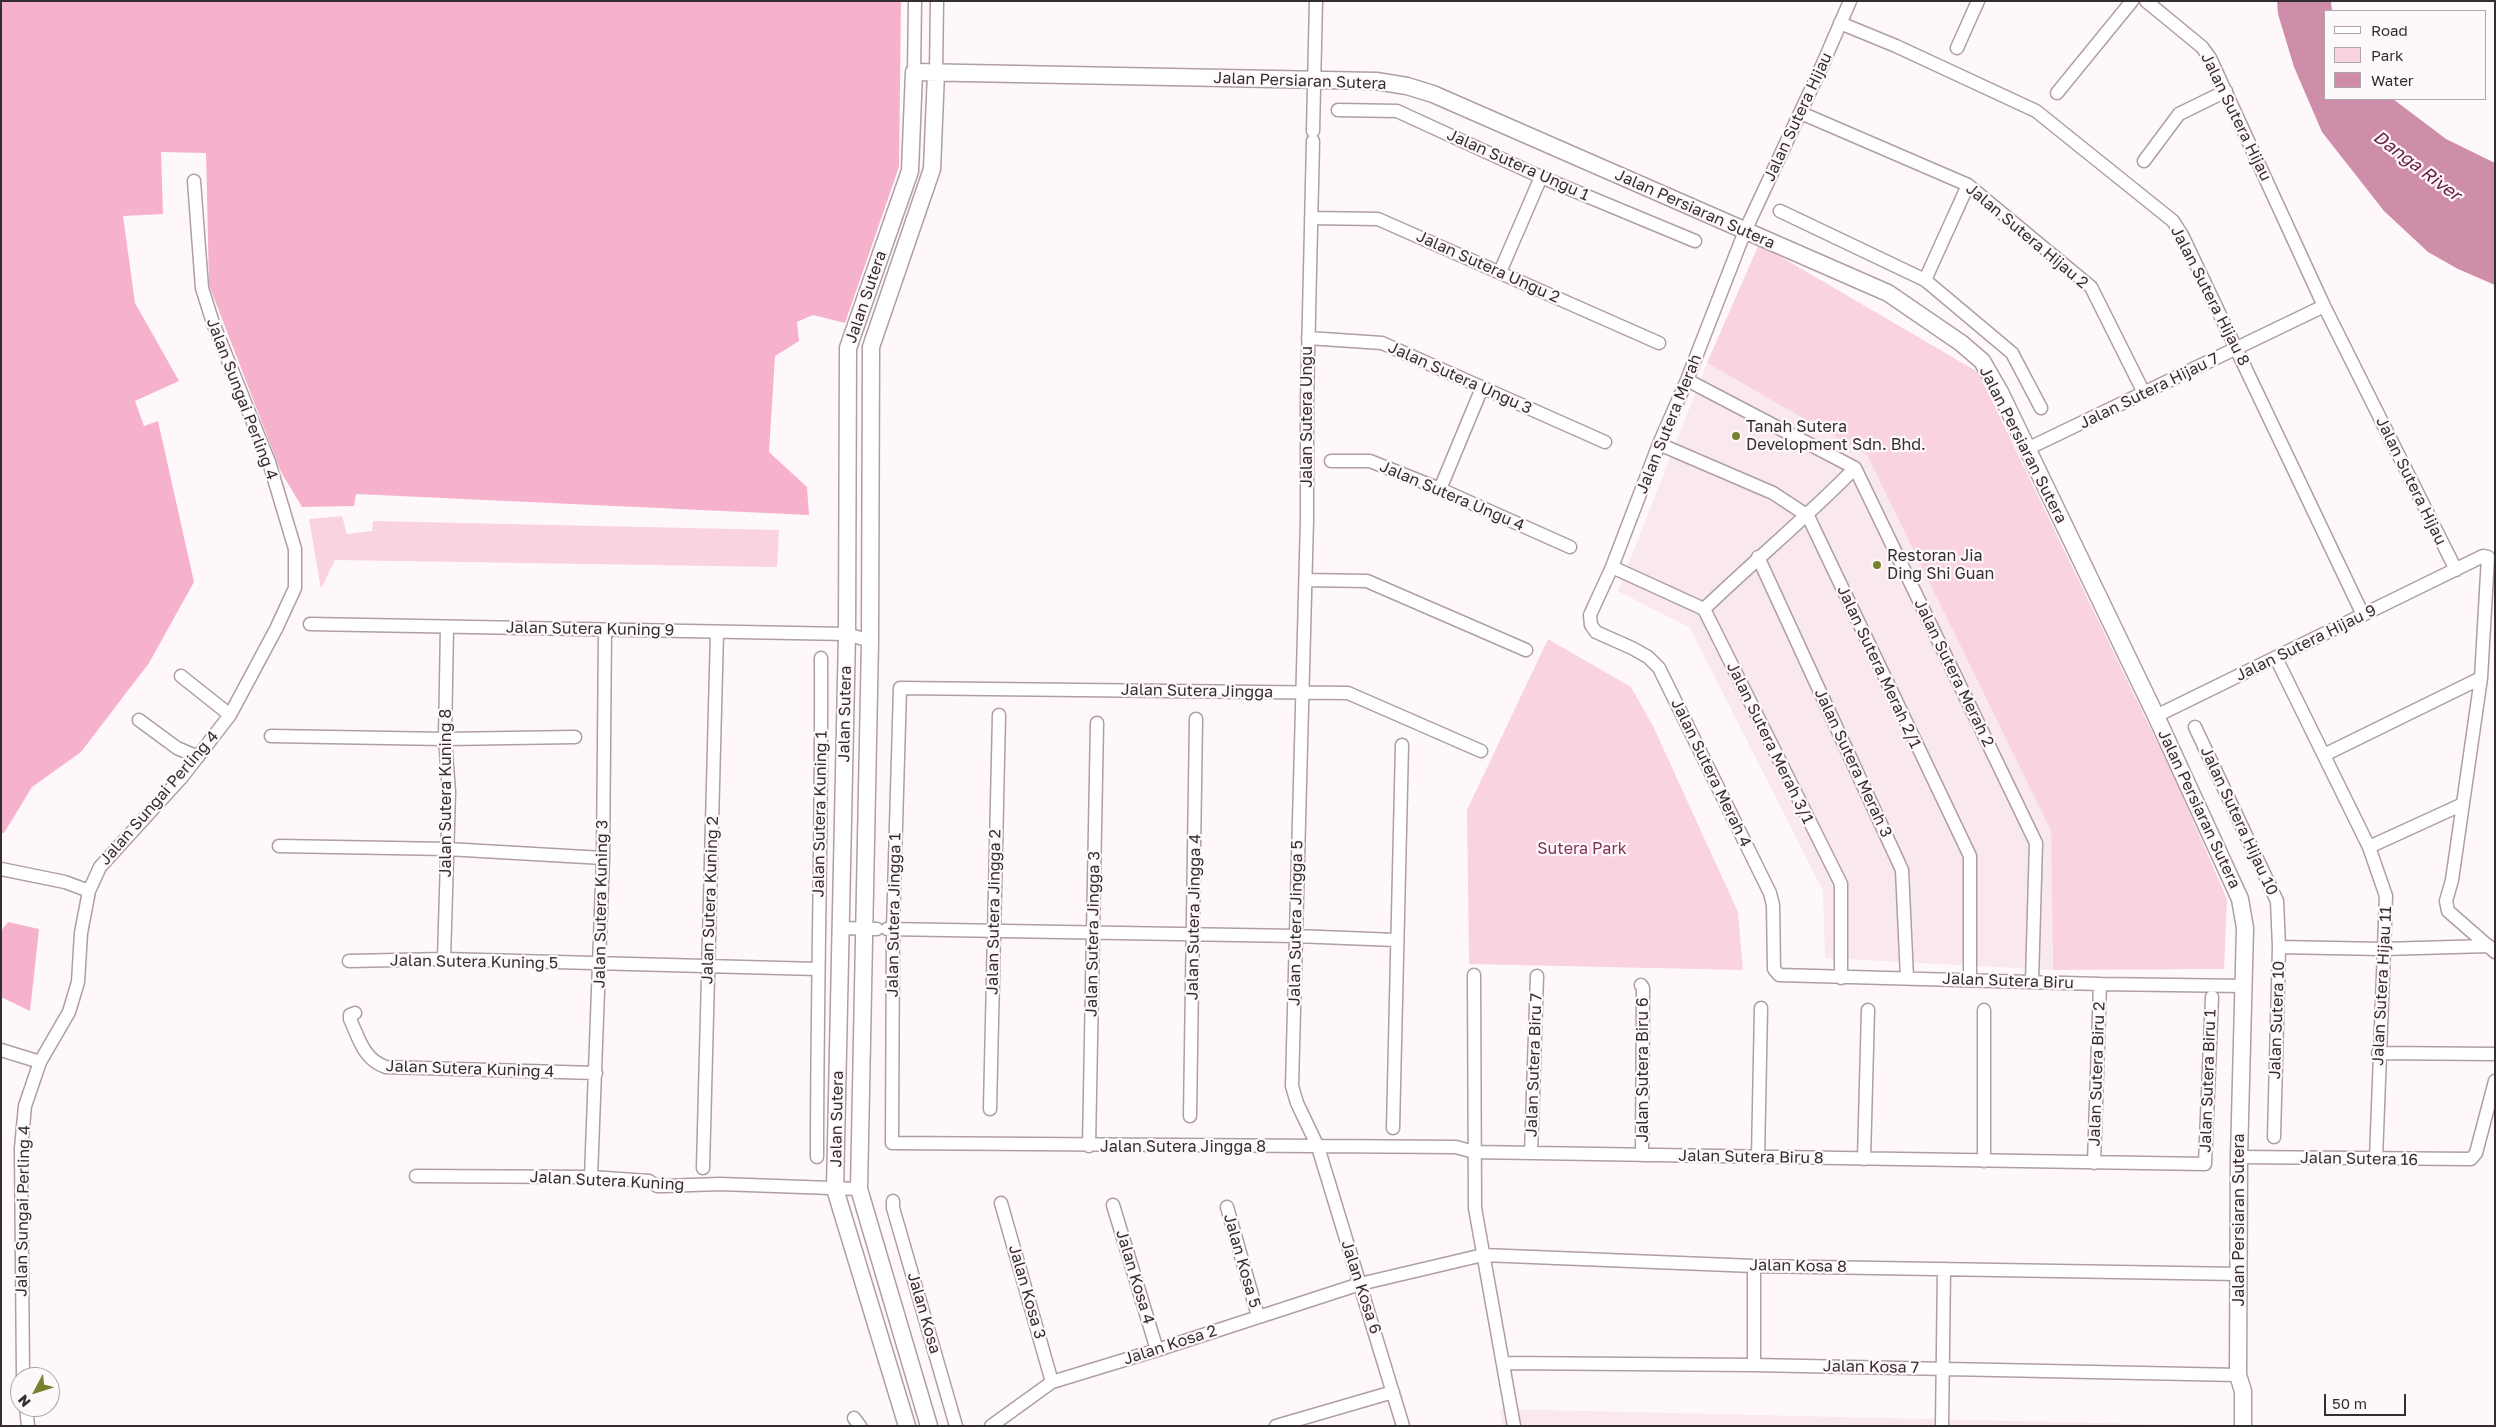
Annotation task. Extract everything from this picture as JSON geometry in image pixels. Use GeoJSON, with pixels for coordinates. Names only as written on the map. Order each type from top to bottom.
{"type":"FeatureCollection","features":[{"type":"Feature","properties":{"kind":"street","name":"Jalan Sutera"},"geometry":{"type":"LineString","coordinates":[[907,1426],[835,1188],[847,634],[848,348],[910,171],[916,1]]}},
{"type":"Feature","properties":{"kind":"street","name":"Jalan Sutera"},"geometry":{"type":"LineString","coordinates":[[929,1426],[859,1189],[880,929],[870,641],[871,347],[932,169],[937,1]]}},
{"type":"Feature","properties":{"kind":"street","name":"Jalan Sutera Ungu"},"geometry":{"type":"LineString","coordinates":[[1302,692],[1306,580],[1308,338],[1316,1]]}},
{"type":"Feature","properties":{"kind":"street","name":"Jalan Sutera Hijau"},"geometry":{"type":"LineString","coordinates":[[1745,231],[1801,113],[1850,1]]}},
{"type":"Feature","properties":{"kind":"street"},"geometry":{"type":"LineString","coordinates":[[1956,48],[1978,1]]}},
{"type":"Feature","properties":{"kind":"street"},"geometry":{"type":"LineString","coordinates":[[2057,93],[2132,1]]}},
{"type":"Feature","properties":{"kind":"street","name":"Jalan Sutera Hijau"},"geometry":{"type":"LineString","coordinates":[[2146,1],[2202,47],[2210,58],[2324,306],[2456,570]]}},
{"type":"Feature","properties":{"kind":"street","name":"Jalan Sutera Hijau 8"},"geometry":{"type":"LineString","coordinates":[[1840,23],[1896,46],[2036,111],[2173,221],[2182,235],[2237,348],[2363,615]]}},
{"type":"Feature","properties":{"kind":"street","name":"Jalan Persiaran Sutera"},"geometry":{"type":"LineString","coordinates":[[914,72],[1376,81],[1407,86],[1433,94],[1888,293],[1960,343],[1982,361],[2000,392],[2156,716],[2240,899],[2245,928],[2239,1158],[2239,1378],[2236,1390],[2235,1426]]}},
{"type":"Feature","properties":{"kind":"street"},"geometry":{"type":"LineString","coordinates":[[2144,160],[2179,114],[2226,91]]}},
{"type":"Feature","properties":{"kind":"street","name":"Jalan Sutera Ungu 1"},"geometry":{"type":"LineString","coordinates":[[1338,110],[1397,111],[1541,177],[1695,241]]}},
{"type":"Feature","properties":{"kind":"street","name":"Jalan Sutera Hijau 2"},"geometry":{"type":"LineString","coordinates":[[1801,113],[1968,185],[2091,287],[2144,393]]}},
{"type":"Feature","properties":{"kind":"street"},"geometry":{"type":"LineString","coordinates":[[1500,272],[1541,177]]}},
{"type":"Feature","properties":{"kind":"street","name":"Jalan Sungai Perling 4"},"geometry":{"type":"LineString","coordinates":[[23,1367],[21,1148],[25,1106],[40,1062],[69,1012],[78,982],[81,932],[89,892],[100,866],[198,757],[230,714],[276,629],[295,588],[295,548],[269,462],[206,305],[200,278],[194,181]]}},
{"type":"Feature","properties":{"kind":"street"},"geometry":{"type":"LineString","coordinates":[[1925,280],[1968,185]]}},
{"type":"Feature","properties":{"kind":"street"},"geometry":{"type":"LineString","coordinates":[[1780,211],[1925,280],[2012,353],[2041,408]]}},
{"type":"Feature","properties":{"kind":"street","name":"Jalan Sutera Ungu 2"},"geometry":{"type":"LineString","coordinates":[[1311,218],[1378,219],[1659,343]]}},
{"type":"Feature","properties":{"kind":"street","name":"Jalan Sutera Merah"},"geometry":{"type":"LineString","coordinates":[[1590,615],[1612,567],[1659,444],[1687,380],[1745,231]]}},
{"type":"Feature","properties":{"kind":"street","name":"Jalan Sutera Hijau 7"},"geometry":{"type":"LineString","coordinates":[[2027,449],[2324,306]]}},
{"type":"Feature","properties":{"kind":"street","name":"Jalan Sutera Ungu 3"},"geometry":{"type":"LineString","coordinates":[[1308,338],[1382,343],[1606,442]]}},
{"type":"Feature","properties":{"kind":"street"},"geometry":{"type":"LineString","coordinates":[[1612,567],[1704,609],[1758,557],[1808,516],[1855,468],[1687,380]]}},
{"type":"Feature","properties":{"kind":"street"},"geometry":{"type":"LineString","coordinates":[[1440,489],[1482,388]]}},
{"type":"Feature","properties":{"kind":"street"},"geometry":{"type":"LineString","coordinates":[[1659,444],[1773,493],[1808,516]]}},
{"type":"Feature","properties":{"kind":"street","name":"Jalan Sutera Ungu 4"},"geometry":{"type":"LineString","coordinates":[[1331,462],[1370,461],[1440,489],[1570,547]]}},
{"type":"Feature","properties":{"kind":"street","name":"Jalan Sutera Merah 2"},"geometry":{"type":"LineString","coordinates":[[1855,468],[2036,843],[2032,981]]}},
{"type":"Feature","properties":{"kind":"street","name":"Jalan Sutera Merah 2/1"},"geometry":{"type":"LineString","coordinates":[[1808,516],[1970,856],[1970,980]]}},
{"type":"Feature","properties":{"kind":"street"},"geometry":{"type":"LineString","coordinates":[[2456,570],[2482,556],[2488,557],[2480,678],[2464,804],[2447,906],[2451,914],[2492,949]]}},
{"type":"Feature","properties":{"kind":"street","name":"Jalan Sutera Merah 3"},"geometry":{"type":"LineString","coordinates":[[1758,557],[1902,870],[1907,978]]}},
{"type":"Feature","properties":{"kind":"street","name":"Jalan Sutera Hijau 9"},"geometry":{"type":"LineString","coordinates":[[2156,716],[2456,570]]}},
{"type":"Feature","properties":{"kind":"street"},"geometry":{"type":"LineString","coordinates":[[1306,580],[1367,581],[1526,650]]}},
{"type":"Feature","properties":{"kind":"street","name":"Jalan Sutera Merah 3/1"},"geometry":{"type":"LineString","coordinates":[[1704,609],[1841,884],[1841,978]]}},
{"type":"Feature","properties":{"kind":"street","name":"Jalan Sutera Merah 4"},"geometry":{"type":"LineString","coordinates":[[1590,615],[1591,624],[1596,632],[1648,657],[1659,668],[1770,893],[1773,905],[1774,969]]}},
{"type":"Feature","properties":{"kind":"street","name":"Jalan Sutera Kuning 9"},"geometry":{"type":"LineString","coordinates":[[310,624],[847,634],[870,641]]}},
{"type":"Feature","properties":{"kind":"street","name":"Jalan Sutera Kuning 8"},"geometry":{"type":"LineString","coordinates":[[444,960],[449,792],[445,739],[447,627]]}},
{"type":"Feature","properties":{"kind":"street","name":"Jalan Sutera Kuning 3"},"geometry":{"type":"LineString","coordinates":[[591,1177],[596,1074],[599,909],[603,858],[605,630]]}},
{"type":"Feature","properties":{"kind":"street","name":"Jalan Sutera Kuning 2"},"geometry":{"type":"LineString","coordinates":[[703,1168],[717,632]]}},
{"type":"Feature","properties":{"kind":"street","name":"Jalan Sutera Kuning 1"},"geometry":{"type":"LineString","coordinates":[[817,1157],[817,969],[821,801],[821,658]]}},
{"type":"Feature","properties":{"kind":"street","name":"Jalan Sutera Hijau 11"},"geometry":{"type":"LineString","coordinates":[[2276,658],[2369,847],[2386,896],[2378,1053],[2376,1159]]}},
{"type":"Feature","properties":{"kind":"street"},"geometry":{"type":"LineString","coordinates":[[181,676],[230,714]]}},
{"type":"Feature","properties":{"kind":"street"},"geometry":{"type":"LineString","coordinates":[[2324,755],[2480,678]]}},
{"type":"Feature","properties":{"kind":"street","name":"Jalan Sutera Jingga"},"geometry":{"type":"LineString","coordinates":[[900,688],[1348,693],[1481,751]]}},
{"type":"Feature","properties":{"kind":"street","name":"Jalan Sutera Jingga 1"},"geometry":{"type":"LineString","coordinates":[[892,1143],[880,929],[900,688]]}},
{"type":"Feature","properties":{"kind":"street","name":"Jalan Sutera Jingga 5"},"geometry":{"type":"LineString","coordinates":[[1302,692],[1292,1086],[1297,1103],[1318,1148]]}},
{"type":"Feature","properties":{"kind":"street","name":"Jalan Sutera Jingga 2"},"geometry":{"type":"LineString","coordinates":[[990,1108],[998,715]]}},
{"type":"Feature","properties":{"kind":"street","name":"Jalan Sutera Jingga 4"},"geometry":{"type":"LineString","coordinates":[[1190,1116],[1196,719]]}},
{"type":"Feature","properties":{"kind":"street"},"geometry":{"type":"LineString","coordinates":[[139,720],[177,748],[198,757]]}},
{"type":"Feature","properties":{"kind":"street","name":"Jalan Sutera Jingga 3"},"geometry":{"type":"LineString","coordinates":[[1089,1146],[1097,723]]}},
{"type":"Feature","properties":{"kind":"street","name":"Jalan Sutera Hijau 10"},"geometry":{"type":"LineString","coordinates":[[2195,727],[2277,901],[2279,947]]}},
{"type":"Feature","properties":{"kind":"street"},"geometry":{"type":"LineString","coordinates":[[271,736],[445,739],[575,737]]}},
{"type":"Feature","properties":{"kind":"street"},"geometry":{"type":"LineString","coordinates":[[1393,1128],[1402,745]]}},
{"type":"Feature","properties":{"kind":"street"},"geometry":{"type":"LineString","coordinates":[[2369,847],[2464,804]]}},
{"type":"Feature","properties":{"kind":"street"},"geometry":{"type":"LineString","coordinates":[[279,846],[447,849],[603,858]]}},
{"type":"Feature","properties":{"kind":"street"},"geometry":{"type":"LineString","coordinates":[[1,869],[65,882],[89,892]]}},
{"type":"Feature","properties":{"kind":"street"},"geometry":{"type":"LineString","coordinates":[[841,928],[1295,936],[1396,940]]}},
{"type":"Feature","properties":{"kind":"street","name":"Jalan Sutera 10"},"geometry":{"type":"LineString","coordinates":[[2274,1137],[2279,947],[2492,949]]}},
{"type":"Feature","properties":{"kind":"street","name":"Jalan Sutera Kuning 5"},"geometry":{"type":"LineString","coordinates":[[350,961],[444,960],[708,966]]}},
{"type":"Feature","properties":{"kind":"street"},"geometry":{"type":"LineString","coordinates":[[708,966],[817,969]]}},
{"type":"Feature","properties":{"kind":"street","name":"Jalan Sutera Biru"},"geometry":{"type":"LineString","coordinates":[[1774,969],[1779,975],[1785,976],[2244,986]]}},
{"type":"Feature","properties":{"kind":"street"},"geometry":{"type":"LineString","coordinates":[[1474,975],[1475,1208],[1514,1426]]}},
{"type":"Feature","properties":{"kind":"street","name":"Jalan Sutera Biru 7"},"geometry":{"type":"LineString","coordinates":[[1531,1154],[1537,976]]}},
{"type":"Feature","properties":{"kind":"street","name":"Jalan Sutera Biru 2"},"geometry":{"type":"LineString","coordinates":[[2094,1163],[2100,984]]}},
{"type":"Feature","properties":{"kind":"street","name":"Jalan Sutera Biru 6"},"geometry":{"type":"LineString","coordinates":[[1640,985],[1643,988],[1642,1155]]}},
{"type":"Feature","properties":{"kind":"street","name":"Jalan Sutera Biru 1"},"geometry":{"type":"LineString","coordinates":[[2205,1164],[2212,997]]}},
{"type":"Feature","properties":{"kind":"street"},"geometry":{"type":"LineString","coordinates":[[1758,1157],[1761,1008]]}},
{"type":"Feature","properties":{"kind":"street"},"geometry":{"type":"LineString","coordinates":[[1864,1159],[1868,1010]]}},
{"type":"Feature","properties":{"kind":"street"},"geometry":{"type":"LineString","coordinates":[[1984,1010],[1984,1161]]}},
{"type":"Feature","properties":{"kind":"street","name":"Jalan Sutera Kuning 4"},"geometry":{"type":"LineString","coordinates":[[355,1013],[350,1015],[350,1019],[367,1055],[376,1064],[386,1067],[596,1074]]}},
{"type":"Feature","properties":{"kind":"street"},"geometry":{"type":"LineString","coordinates":[[1,1050],[40,1062]]}},
{"type":"Feature","properties":{"kind":"street"},"geometry":{"type":"LineString","coordinates":[[2378,1053],[2495,1054]]}},
{"type":"Feature","properties":{"kind":"street","name":"Jalan Sutera 16"},"geometry":{"type":"LineString","coordinates":[[2239,1158],[2471,1159],[2476,1153],[2495,1081]]}},
{"type":"Feature","properties":{"kind":"street","name":"Jalan Sutera Jingga 8"},"geometry":{"type":"LineString","coordinates":[[892,1143],[1318,1148],[1456,1147],[1474,1152]]}},
{"type":"Feature","properties":{"kind":"street","name":"Jalan Kosa 6"},"geometry":{"type":"LineString","coordinates":[[1318,1148],[1403,1426]]}},
{"type":"Feature","properties":{"kind":"street","name":"Jalan Sutera Biru 8"},"geometry":{"type":"LineString","coordinates":[[1474,1152],[2205,1164]]}},
{"type":"Feature","properties":{"kind":"street","name":"Jalan Sutera Kuning"},"geometry":{"type":"LineString","coordinates":[[416,1176],[591,1177],[650,1181],[663,1186],[720,1184],[859,1189]]}},
{"type":"Feature","properties":{"kind":"street","name":"Jalan Kosa"},"geometry":{"type":"LineString","coordinates":[[893,1201],[893,1208],[956,1426]]}},
{"type":"Feature","properties":{"kind":"street","name":"Jalan Kosa 3"},"geometry":{"type":"LineString","coordinates":[[1002,1203],[1052,1382]]}},
{"type":"Feature","properties":{"kind":"street","name":"Jalan Kosa 4"},"geometry":{"type":"LineString","coordinates":[[1113,1204],[1157,1350]]}},
{"type":"Feature","properties":{"kind":"street","name":"Jalan Kosa 5"},"geometry":{"type":"LineString","coordinates":[[1227,1207],[1258,1316]]}},
{"type":"Feature","properties":{"kind":"street","name":"Jalan Kosa 8"},"geometry":{"type":"LineString","coordinates":[[1360,1284],[1483,1255],[1754,1266],[2239,1274]]}},
{"type":"Feature","properties":{"kind":"street"},"geometry":{"type":"LineString","coordinates":[[1754,1266],[1754,1365]]}},
{"type":"Feature","properties":{"kind":"street"},"geometry":{"type":"LineString","coordinates":[[1942,1426],[1944,1269]]}},
{"type":"Feature","properties":{"kind":"street","name":"Jalan Kosa 2"},"geometry":{"type":"LineString","coordinates":[[991,1426],[1052,1382],[1360,1284]]}},
{"type":"Feature","properties":{"kind":"street","name":"Jalan Kosa 7"},"geometry":{"type":"LineString","coordinates":[[1504,1363],[1754,1365],[2239,1378]]}},
{"type":"Feature","properties":{"kind":"street","name":"Jalan Persiaran Sutera"},"geometry":{"type":"LineString","coordinates":[[2239,1378],[2243,1391],[2243,1426]]}},
{"type":"Feature","properties":{"kind":"street"},"geometry":{"type":"LineString","coordinates":[[1276,1426],[1393,1392]]}},
{"type":"Feature","properties":{"kind":"shaded area"},"geometry":{"type":"Polygon","coordinates":[[[1,1],[901,1],[899,167],[845,323],[813,315],[797,322],[799,341],[775,356],[769,452],[807,487],[809,515],[356,494],[354,506],[302,507],[281,472],[209,285],[206,153],[161,152],[163,214],[123,216],[135,303],[179,381],[135,401],[144,426],[158,421],[194,582],[149,663],[81,752],[32,787],[4,833],[1,833],[1,1]]]}},
{"type":"Feature","properties":{"kind":"shaded area"},"geometry":{"type":"Polygon","coordinates":[[[1707,363],[1867,455],[2051,831],[2053,970],[1825,958],[1823,891],[1690,628],[1618,591],[1707,363]]]}},
{"type":"Feature","properties":{"kind":"shaded area"},"geometry":{"type":"Polygon","coordinates":[[[8,922],[39,929],[30,1011],[1,997],[1,931],[8,922]]]}},
{"type":"Feature","properties":{"kind":"shaded area"},"geometry":{"type":"Polygon","coordinates":[[[1500,1409],[2227,1426],[1502,1426],[1500,1409]]]}},
{"type":"Feature","properties":{"kind":"green space"},"geometry":{"type":"Polygon","coordinates":[[[1759,244],[1978,372],[2173,775],[2227,899],[2224,969],[2053,970],[2051,831],[1867,455],[1707,363],[1759,244]]]}},
{"type":"Feature","properties":{"kind":"green space"},"geometry":{"type":"Polygon","coordinates":[[[342,516],[347,534],[372,531],[373,521],[779,530],[777,567],[335,560],[321,589],[309,519],[342,516]]]}},
{"type":"Feature","properties":{"kind":"green space","name":"Sutera Park"},"geometry":{"type":"Polygon","coordinates":[[[1548,639],[1631,687],[1653,726],[1738,912],[1743,970],[1469,964],[1467,810],[1548,639]]]}},
{"type":"Feature","properties":{"kind":"water","name":"Danga River"},"geometry":{"type":"Polygon","coordinates":[[[2277,1],[2331,1],[2332,10],[2324,10],[2324,100],[2394,100],[2446,139],[2495,163],[2495,285],[2458,269],[2428,252],[2384,211],[2322,132],[2294,67],[2278,14],[2277,1]]]}},
{"type":"Feature","properties":{"kind":"place","name":"Tanah Sutera Development Sdn. Bhd."},"geometry":{"type":"Point","coordinates":[1736,436]}},
{"type":"Feature","properties":{"kind":"place","name":"Restoran Jia Ding Shi Guan"},"geometry":{"type":"Point","coordinates":[1877,565]}}]}
